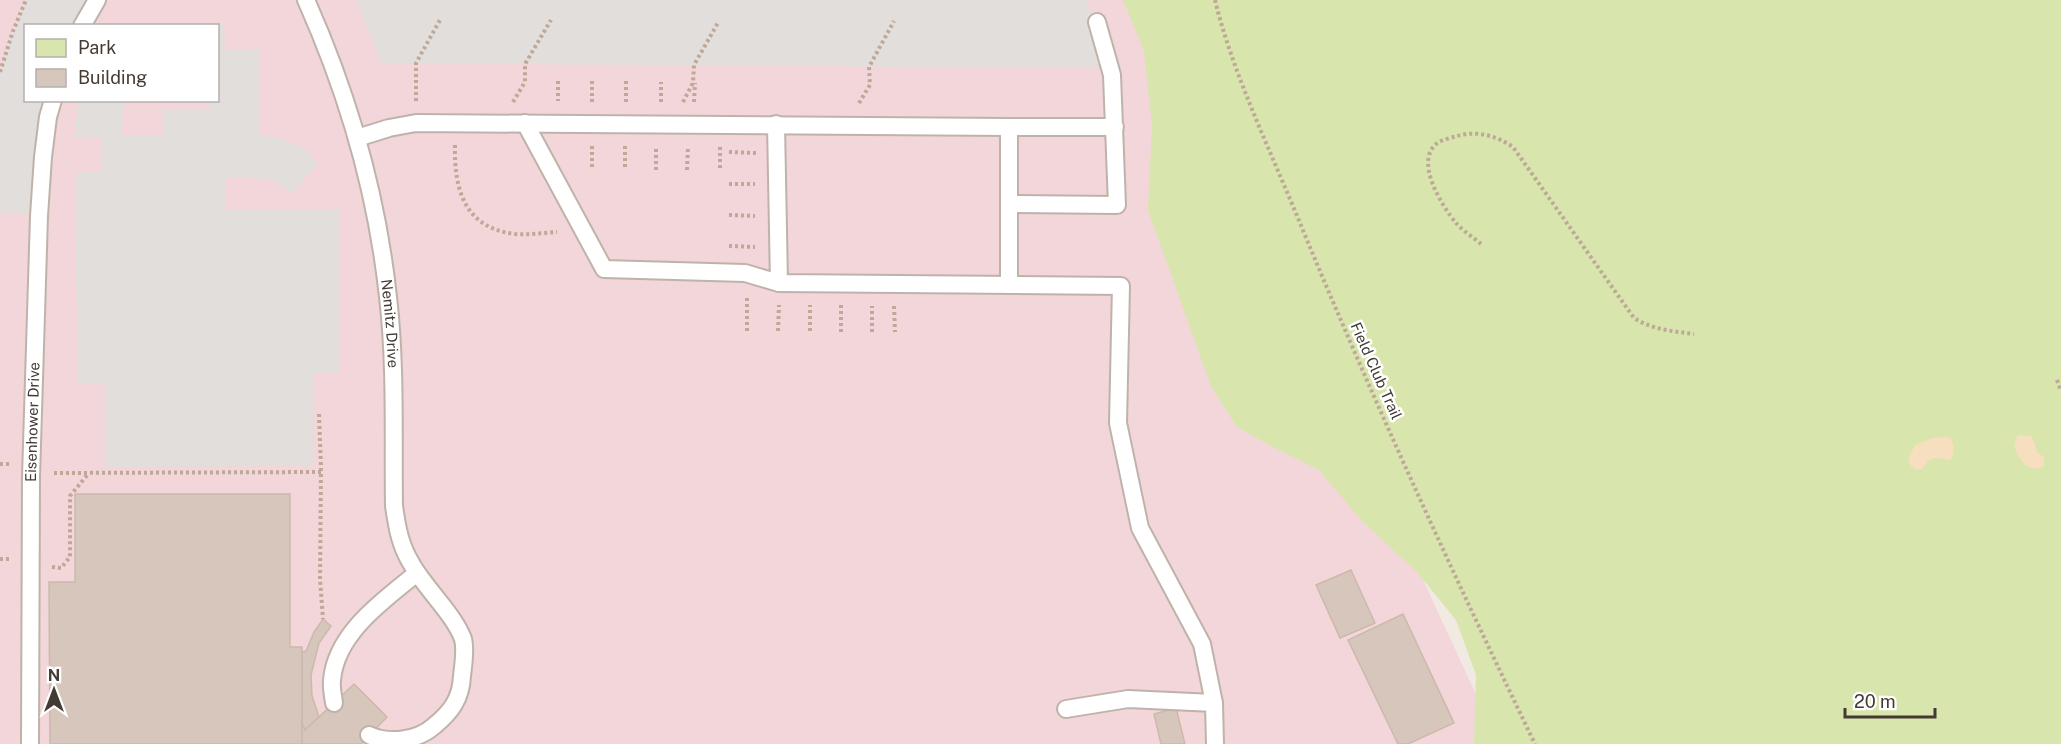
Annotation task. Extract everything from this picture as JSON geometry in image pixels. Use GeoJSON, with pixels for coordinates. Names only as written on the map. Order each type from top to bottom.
{"type":"FeatureCollection","features":[{"type":"Feature","properties":{"kind":"lane"},"geometry":{"type":"LineString","coordinates":[[83,24],[97,0]]}},
{"type":"Feature","properties":{"kind":"lane","name":"Nemitz Drive"},"geometry":{"type":"LineString","coordinates":[[306,0],[325,44],[357,138],[380,242],[388,298],[393,393],[394,506],[401,544],[417,573],[454,624],[463,641],[462,681],[458,700],[447,716],[430,729],[411,738],[393,740],[369,735]]}},
{"type":"Feature","properties":{"kind":"lane"},"geometry":{"type":"LineString","coordinates":[[1009,204],[1117,205],[1112,75],[1097,22]]}},
{"type":"Feature","properties":{"kind":"lane","name":"Eisenhower Drive"},"geometry":{"type":"LineString","coordinates":[[30,744],[31,477],[38,226],[43,157],[48,117],[52,102]]}},
{"type":"Feature","properties":{"kind":"lane"},"geometry":{"type":"LineString","coordinates":[[357,138],[389,128],[416,123],[1115,127]]}},
{"type":"Feature","properties":{"kind":"lane"},"geometry":{"type":"LineString","coordinates":[[525,123],[604,269],[747,274],[779,283],[1121,286],[1118,423],[1140,528],[1202,644],[1214,703],[1215,744]]}},
{"type":"Feature","properties":{"kind":"lane"},"geometry":{"type":"LineString","coordinates":[[776,124],[779,283]]}},
{"type":"Feature","properties":{"kind":"lane"},"geometry":{"type":"LineString","coordinates":[[1009,127],[1009,285]]}},
{"type":"Feature","properties":{"kind":"lane"},"geometry":{"type":"LineString","coordinates":[[334,703],[331,682],[339,653],[357,628],[379,604],[417,573]]}},
{"type":"Feature","properties":{"kind":"lane"},"geometry":{"type":"LineString","coordinates":[[1065,709],[1128,699],[1214,703]]}},
{"type":"Feature","properties":{"kind":"path"},"geometry":{"type":"LineString","coordinates":[[0,72],[13,31],[27,0]]}},
{"type":"Feature","properties":{"kind":"path","name":"Field Club Trail"},"geometry":{"type":"LineString","coordinates":[[1215,0],[1239,76],[1338,315],[1477,625],[1535,744]]}},
{"type":"Feature","properties":{"kind":"path"},"geometry":{"type":"LineString","coordinates":[[416,123],[416,63],[440,20]]}},
{"type":"Feature","properties":{"kind":"path"},"geometry":{"type":"LineString","coordinates":[[501,123],[525,82],[525,64],[551,20]]}},
{"type":"Feature","properties":{"kind":"path"},"geometry":{"type":"LineString","coordinates":[[671,124],[693,83],[694,66],[719,21]]}},
{"type":"Feature","properties":{"kind":"path"},"geometry":{"type":"LineString","coordinates":[[847,124],[870,85],[869,67],[894,21]]}},
{"type":"Feature","properties":{"kind":"path"},"geometry":{"type":"LineString","coordinates":[[1481,244],[1458,225],[1443,205],[1428,170],[1431,149],[1440,142],[1463,135],[1485,135],[1499,138],[1513,147],[1634,318],[1658,330],[1694,334]]}},
{"type":"Feature","properties":{"kind":"path"},"geometry":{"type":"LineString","coordinates":[[455,141],[458,186],[463,202],[476,218],[491,227],[516,234],[562,232]]}},
{"type":"Feature","properties":{"kind":"path"},"geometry":{"type":"LineString","coordinates":[[747,274],[747,331]]}},
{"type":"Feature","properties":{"kind":"path"},"geometry":{"type":"LineString","coordinates":[[2057,380],[2061,391]]}},
{"type":"Feature","properties":{"kind":"path"},"geometry":{"type":"LineString","coordinates":[[319,414],[320,579],[323,619]]}},
{"type":"Feature","properties":{"kind":"path"},"geometry":{"type":"LineString","coordinates":[[89,473],[321,472]]}},
{"type":"Feature","properties":{"kind":"shaded area"},"geometry":{"type":"Polygon","coordinates":[[[0,0],[1172,0],[1203,104],[1499,744],[0,744],[0,0]]]}},
{"type":"Feature","properties":{"kind":"shaded area"},"geometry":{"type":"Polygon","coordinates":[[[26,0],[97,0],[83,24],[24,24],[24,102],[53,102],[39,216],[0,212],[0,72],[26,0]]]}},
{"type":"Feature","properties":{"kind":"shaded area"},"geometry":{"type":"Polygon","coordinates":[[[356,0],[1085,0],[1116,63],[1099,68],[382,63],[356,0]]]}},
{"type":"Feature","properties":{"kind":"shaded area"},"geometry":{"type":"Polygon","coordinates":[[[224,23],[225,50],[260,50],[260,135],[285,140],[305,149],[318,164],[291,193],[282,185],[267,179],[226,177],[226,209],[339,209],[340,372],[314,373],[314,466],[106,467],[106,384],[77,384],[76,173],[102,172],[101,138],[74,138],[79,102],[126,102],[121,136],[163,136],[163,109],[209,109],[209,102],[219,102],[219,24],[196,24],[224,23]]]}},
{"type":"Feature","properties":{"kind":"green space"},"geometry":{"type":"Polygon","coordinates":[[[1123,0],[2061,0],[2061,744],[1474,744],[1476,675],[1456,620],[1416,571],[1363,522],[1319,470],[1236,426],[1211,386],[1148,210],[1152,126],[1144,51],[1123,0]]]}},
{"type":"Feature","properties":{"kind":"sand"},"geometry":{"type":"Polygon","coordinates":[[[2018,435],[2031,436],[2037,452],[2044,457],[2044,466],[2033,468],[2024,464],[2014,445],[2018,435]]]}},
{"type":"Feature","properties":{"kind":"sand"},"geometry":{"type":"Polygon","coordinates":[[[1932,438],[1951,438],[1953,444],[1950,460],[1934,458],[1922,469],[1917,470],[1911,466],[1908,459],[1915,445],[1932,438]]]}},
{"type":"Feature","properties":{"kind":"building"},"geometry":{"type":"Polygon","coordinates":[[[75,494],[290,494],[290,647],[302,647],[302,744],[50,744],[49,582],[75,582],[75,494]]]}},
{"type":"Feature","properties":{"kind":"building"},"geometry":{"type":"Polygon","coordinates":[[[1351,570],[1375,623],[1340,638],[1316,585],[1351,570]]]}},
{"type":"Feature","properties":{"kind":"building"},"geometry":{"type":"Polygon","coordinates":[[[1403,614],[1454,723],[1408,744],[1398,744],[1348,640],[1403,614]]]}},
{"type":"Feature","properties":{"kind":"building"},"geometry":{"type":"Polygon","coordinates":[[[323,619],[331,626],[319,643],[311,675],[312,696],[319,717],[305,730],[302,724],[302,652],[306,651],[314,632],[323,619]]]}},
{"type":"Feature","properties":{"kind":"building"},"geometry":{"type":"Polygon","coordinates":[[[354,684],[387,717],[361,744],[302,744],[302,724],[305,730],[354,684]]]}},
{"type":"Feature","properties":{"kind":"building"},"geometry":{"type":"Polygon","coordinates":[[[1176,708],[1185,744],[1161,744],[1154,714],[1176,708]]]}}]}
